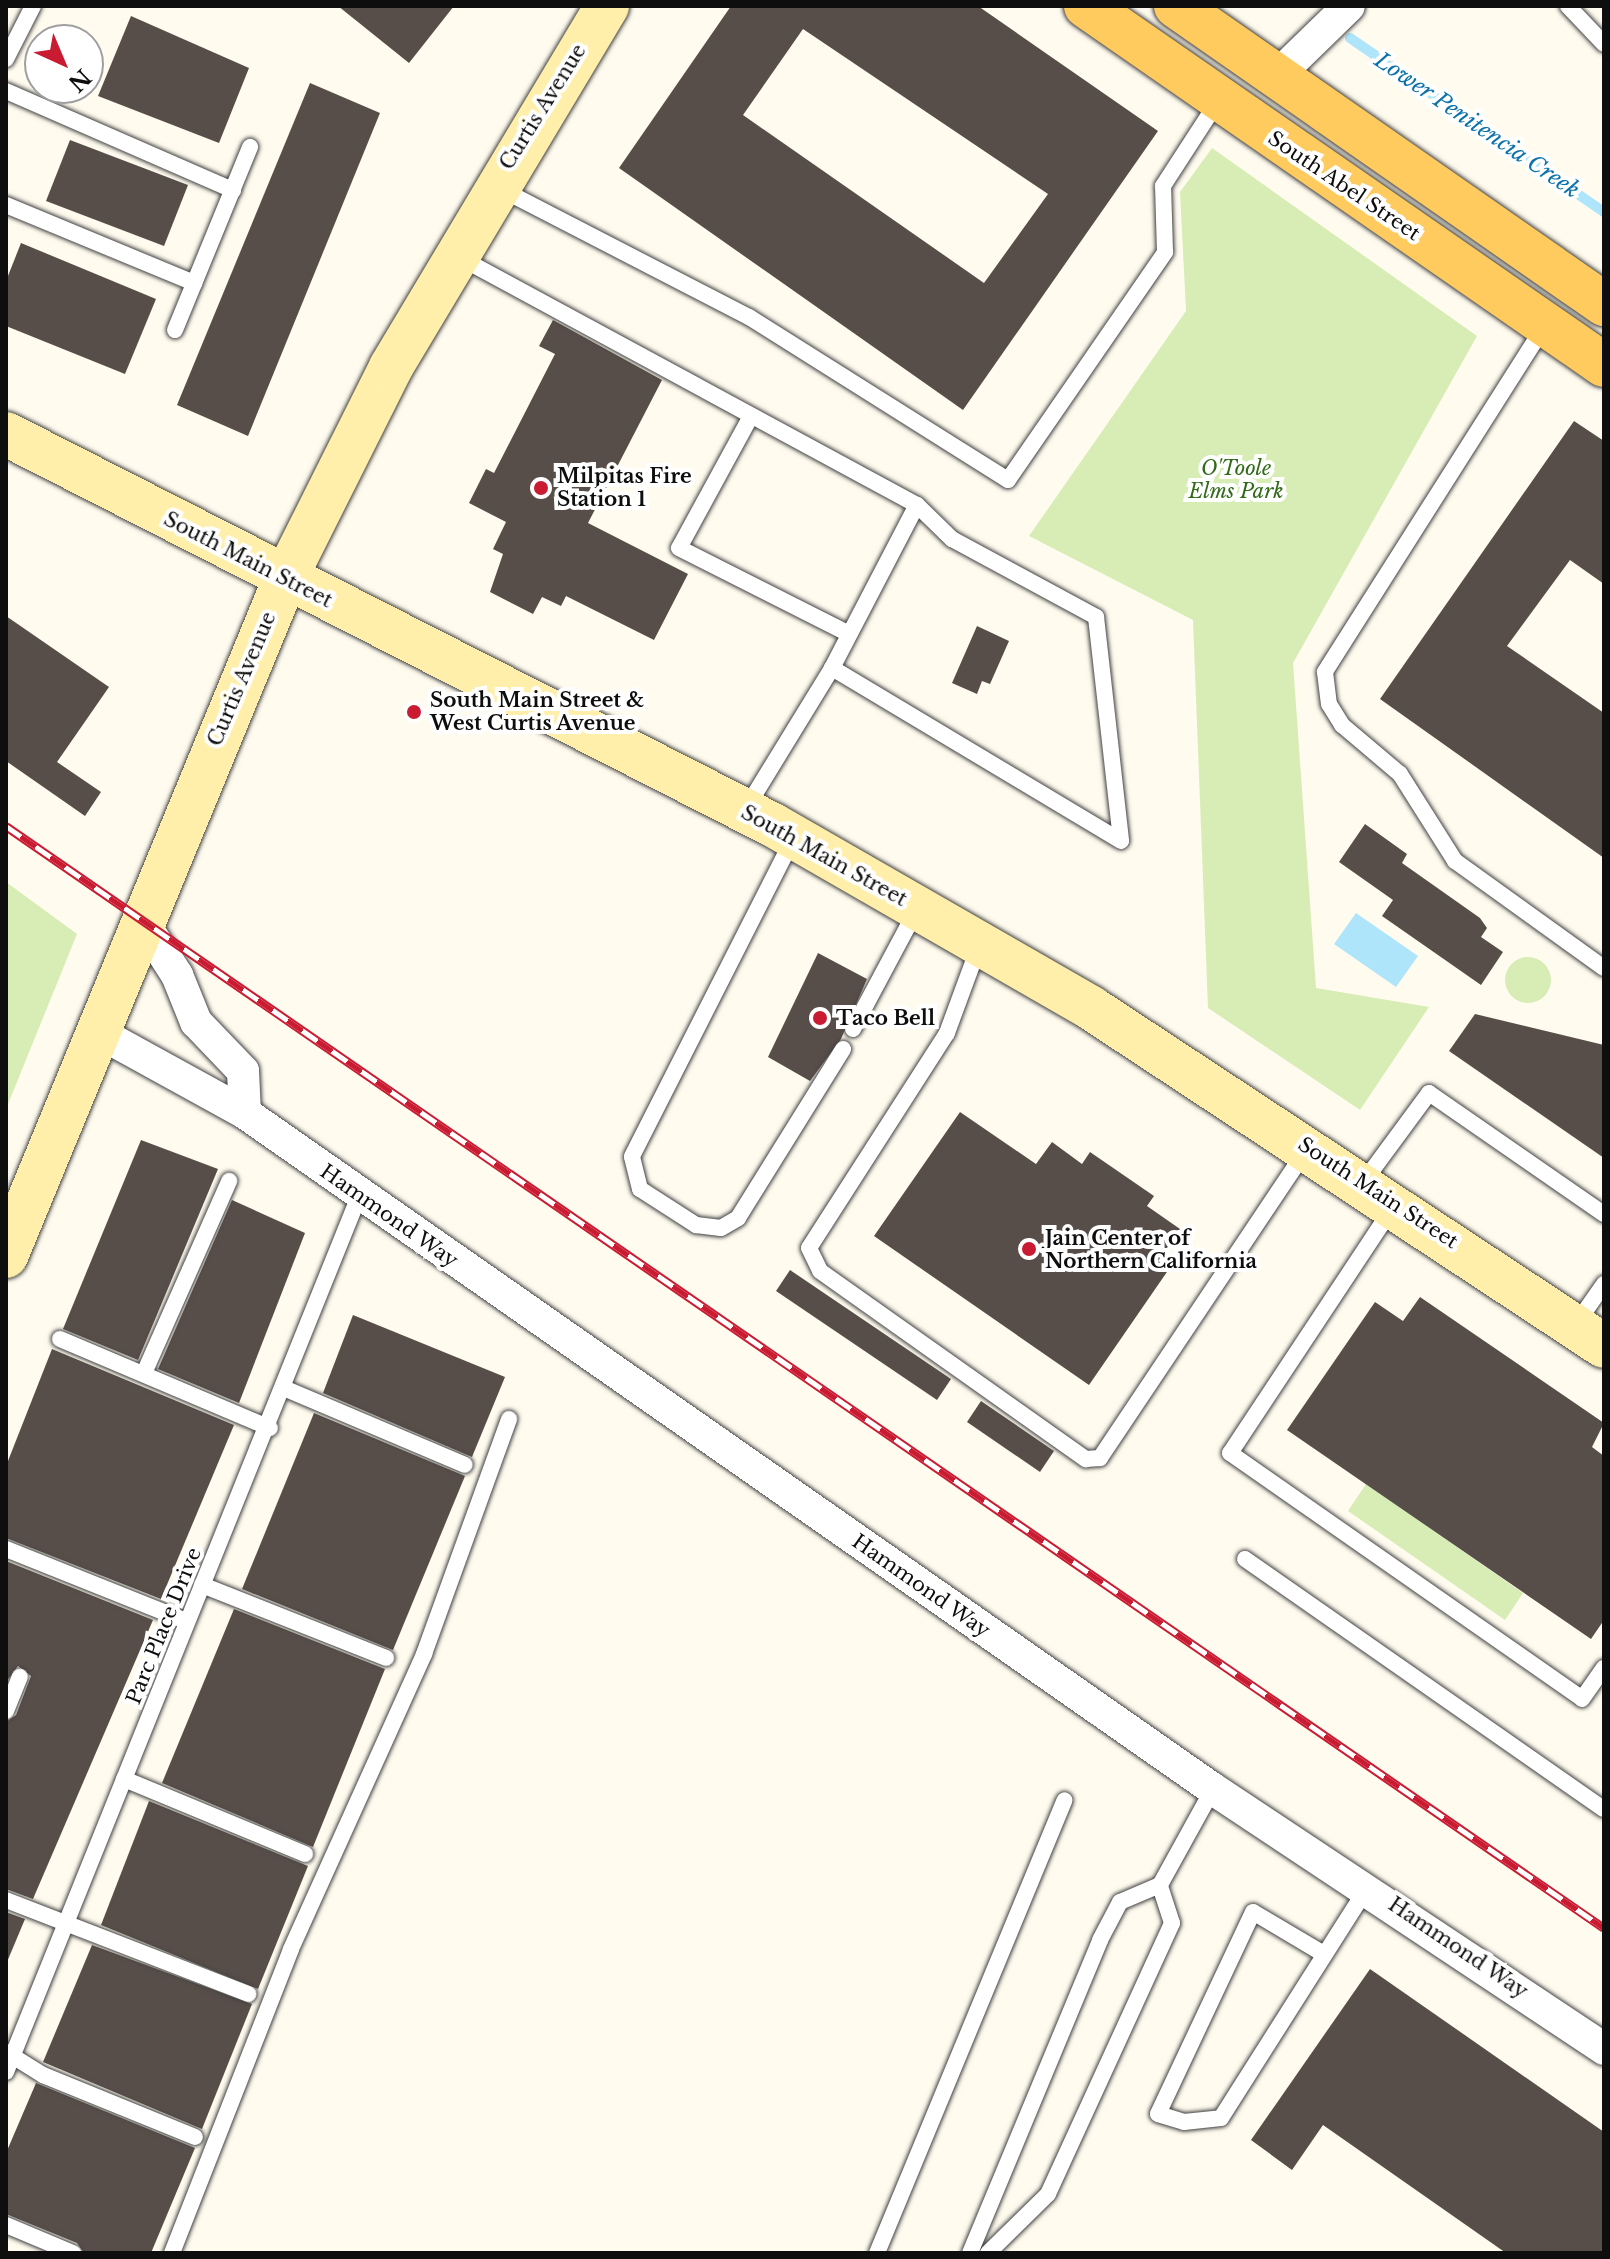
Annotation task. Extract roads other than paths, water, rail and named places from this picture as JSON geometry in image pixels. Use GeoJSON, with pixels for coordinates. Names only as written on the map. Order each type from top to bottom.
{"type":"FeatureCollection","features":[{"type":"Feature","properties":{"kind":"main road","name":"Curtis Avenue"},"geometry":{"type":"LineString","coordinates":[[6,1256],[141,919],[285,579],[454,255],[494,185],[607,6]]}},
{"type":"Feature","properties":{"kind":"main road","name":"South Abel Street"},"geometry":{"type":"LineString","coordinates":[[1086,6],[1305,161],[1604,365]]}},
{"type":"Feature","properties":{"kind":"main road"},"geometry":{"type":"LineString","coordinates":[[1176,6],[1589,293],[1545,324]]}},
{"type":"Feature","properties":{"kind":"main road"},"geometry":{"type":"LineString","coordinates":[[1208,92],[1251,86],[1277,76]]}},
{"type":"Feature","properties":{"kind":"main road"},"geometry":{"type":"LineString","coordinates":[[1277,76],[1305,161]]}},
{"type":"Feature","properties":{"kind":"main road","name":"South Main Street"},"geometry":{"type":"LineString","coordinates":[[6,434],[744,811],[917,908],[1308,1148],[1589,1336]]}},
{"type":"Feature","properties":{"kind":"street"},"geometry":{"type":"LineString","coordinates":[[1277,76],[1349,6]]}},
{"type":"Feature","properties":{"kind":"street"},"geometry":{"type":"LineString","coordinates":[[141,919],[177,975],[196,1022],[243,1071],[245,1113]]}},
{"type":"Feature","properties":{"kind":"street","name":"Hammond Way"},"geometry":{"type":"LineString","coordinates":[[96,1031],[245,1113],[359,1196],[1213,1789],[1368,1886],[1604,2049]]}},
{"type":"Feature","properties":{"kind":"lane"},"geometry":{"type":"LineString","coordinates":[[6,59],[33,6]]}},
{"type":"Feature","properties":{"kind":"lane"},"geometry":{"type":"LineString","coordinates":[[1568,6],[1604,44]]}},
{"type":"Feature","properties":{"kind":"lane"},"geometry":{"type":"LineString","coordinates":[[6,91],[233,190]]}},
{"type":"Feature","properties":{"kind":"lane"},"geometry":{"type":"LineString","coordinates":[[494,185],[749,317],[1008,480],[1165,252],[1163,186],[1208,92]]}},
{"type":"Feature","properties":{"kind":"lane"},"geometry":{"type":"LineString","coordinates":[[175,330],[250,147]]}},
{"type":"Feature","properties":{"kind":"lane"},"geometry":{"type":"LineString","coordinates":[[6,205],[194,283]]}},
{"type":"Feature","properties":{"kind":"lane"},"geometry":{"type":"LineString","coordinates":[[454,255],[917,505],[952,539],[1096,617],[1121,841],[832,668]]}},
{"type":"Feature","properties":{"kind":"lane"},"geometry":{"type":"LineString","coordinates":[[1545,324],[1325,672],[1329,704],[1342,725],[1400,774],[1455,861],[1604,968]]}},
{"type":"Feature","properties":{"kind":"lane"},"geometry":{"type":"LineString","coordinates":[[751,416],[679,548],[847,633]]}},
{"type":"Feature","properties":{"kind":"lane"},"geometry":{"type":"LineString","coordinates":[[744,811],[832,668],[847,633],[917,505]]}},
{"type":"Feature","properties":{"kind":"lane"},"geometry":{"type":"LineString","coordinates":[[794,838],[641,1140],[632,1172],[640,1189],[696,1225],[721,1228],[757,1197],[843,1049]]}},
{"type":"Feature","properties":{"kind":"lane"},"geometry":{"type":"LineString","coordinates":[[853,1029],[917,908]]}},
{"type":"Feature","properties":{"kind":"lane"},"geometry":{"type":"LineString","coordinates":[[980,944],[947,1033],[809,1248],[820,1271],[1086,1459],[1100,1458],[1308,1148]]}},
{"type":"Feature","properties":{"kind":"lane"},"geometry":{"type":"LineString","coordinates":[[1604,1214],[1429,1093],[1379,1194],[1230,1453],[1582,1699],[1604,1668]]}},
{"type":"Feature","properties":{"kind":"lane"},"geometry":{"type":"LineString","coordinates":[[145,1371],[229,1181]]}},
{"type":"Feature","properties":{"kind":"lane","name":"Parc Place Drive"},"geometry":{"type":"LineString","coordinates":[[8,2060],[186,1621],[286,1389],[359,1196]]}},
{"type":"Feature","properties":{"kind":"lane"},"geometry":{"type":"LineString","coordinates":[[1589,1336],[1604,1284]]}},
{"type":"Feature","properties":{"kind":"lane"},"geometry":{"type":"LineString","coordinates":[[60,1339],[145,1371],[270,1428]]}},
{"type":"Feature","properties":{"kind":"lane"},"geometry":{"type":"LineString","coordinates":[[286,1389],[465,1465]]}},
{"type":"Feature","properties":{"kind":"lane"},"geometry":{"type":"LineString","coordinates":[[172,2253],[291,1949],[424,1654],[509,1419]]}},
{"type":"Feature","properties":{"kind":"lane"},"geometry":{"type":"LineString","coordinates":[[6,1549],[186,1621]]}},
{"type":"Feature","properties":{"kind":"lane"},"geometry":{"type":"LineString","coordinates":[[1245,1559],[1604,1809]]}},
{"type":"Feature","properties":{"kind":"lane"},"geometry":{"type":"LineString","coordinates":[[202,1585],[386,1658]]}},
{"type":"Feature","properties":{"kind":"lane"},"geometry":{"type":"LineString","coordinates":[[6,1711],[20,1677]]}},
{"type":"Feature","properties":{"kind":"lane"},"geometry":{"type":"LineString","coordinates":[[124,1779],[305,1854]]}},
{"type":"Feature","properties":{"kind":"lane"},"geometry":{"type":"LineString","coordinates":[[970,2253],[1100,1940],[1120,1902],[1160,1885],[1213,1789]]}},
{"type":"Feature","properties":{"kind":"lane"},"geometry":{"type":"LineString","coordinates":[[877,2253],[1065,1800]]}},
{"type":"Feature","properties":{"kind":"lane"},"geometry":{"type":"LineString","coordinates":[[988,2253],[1048,2194],[1172,1923],[1160,1885]]}},
{"type":"Feature","properties":{"kind":"lane"},"geometry":{"type":"LineString","coordinates":[[1322,1953],[1253,1912],[1158,2114],[1184,2122],[1221,2118],[1322,1953],[1368,1886]]}},
{"type":"Feature","properties":{"kind":"lane"},"geometry":{"type":"LineString","coordinates":[[6,1900],[248,1994]]}},
{"type":"Feature","properties":{"kind":"lane"},"geometry":{"type":"LineString","coordinates":[[8,2060],[195,2137]]}},
{"type":"Feature","properties":{"kind":"lane"},"geometry":{"type":"LineString","coordinates":[[6,2225],[73,2253]]}},
{"type":"Feature","properties":{"kind":"water"},"geometry":{"type":"Polygon","coordinates":[[[1356,913],[1418,956],[1396,987],[1334,944],[1356,913]]]}},
{"type":"Feature","properties":{"kind":"waterway","name":"Lower Penitencia Creek"},"geometry":{"type":"LineString","coordinates":[[1350,38],[1604,212]]}},
{"type":"Feature","properties":{"kind":"railway"},"geometry":{"type":"LineString","coordinates":[[6,826],[1604,1928]]}},
{"type":"Feature","properties":{"kind":"place","name":"Milpitas Fire Station 1"},"geometry":{"type":"Point","coordinates":[541,488]}},
{"type":"Feature","properties":{"kind":"place","name":"South Main Street & West Curtis Avenue"},"geometry":{"type":"Point","coordinates":[414,712]}},
{"type":"Feature","properties":{"kind":"place","name":"Taco Bell"},"geometry":{"type":"Point","coordinates":[820,1018]}},
{"type":"Feature","properties":{"kind":"place","name":"Jain Center of Northern California"},"geometry":{"type":"Point","coordinates":[1029,1249]}},
{"type":"Feature","properties":{"kind":"park label","name":"O'Toole Elms Park"},"geometry":{"type":"Point","coordinates":[1236,480]}}]}
